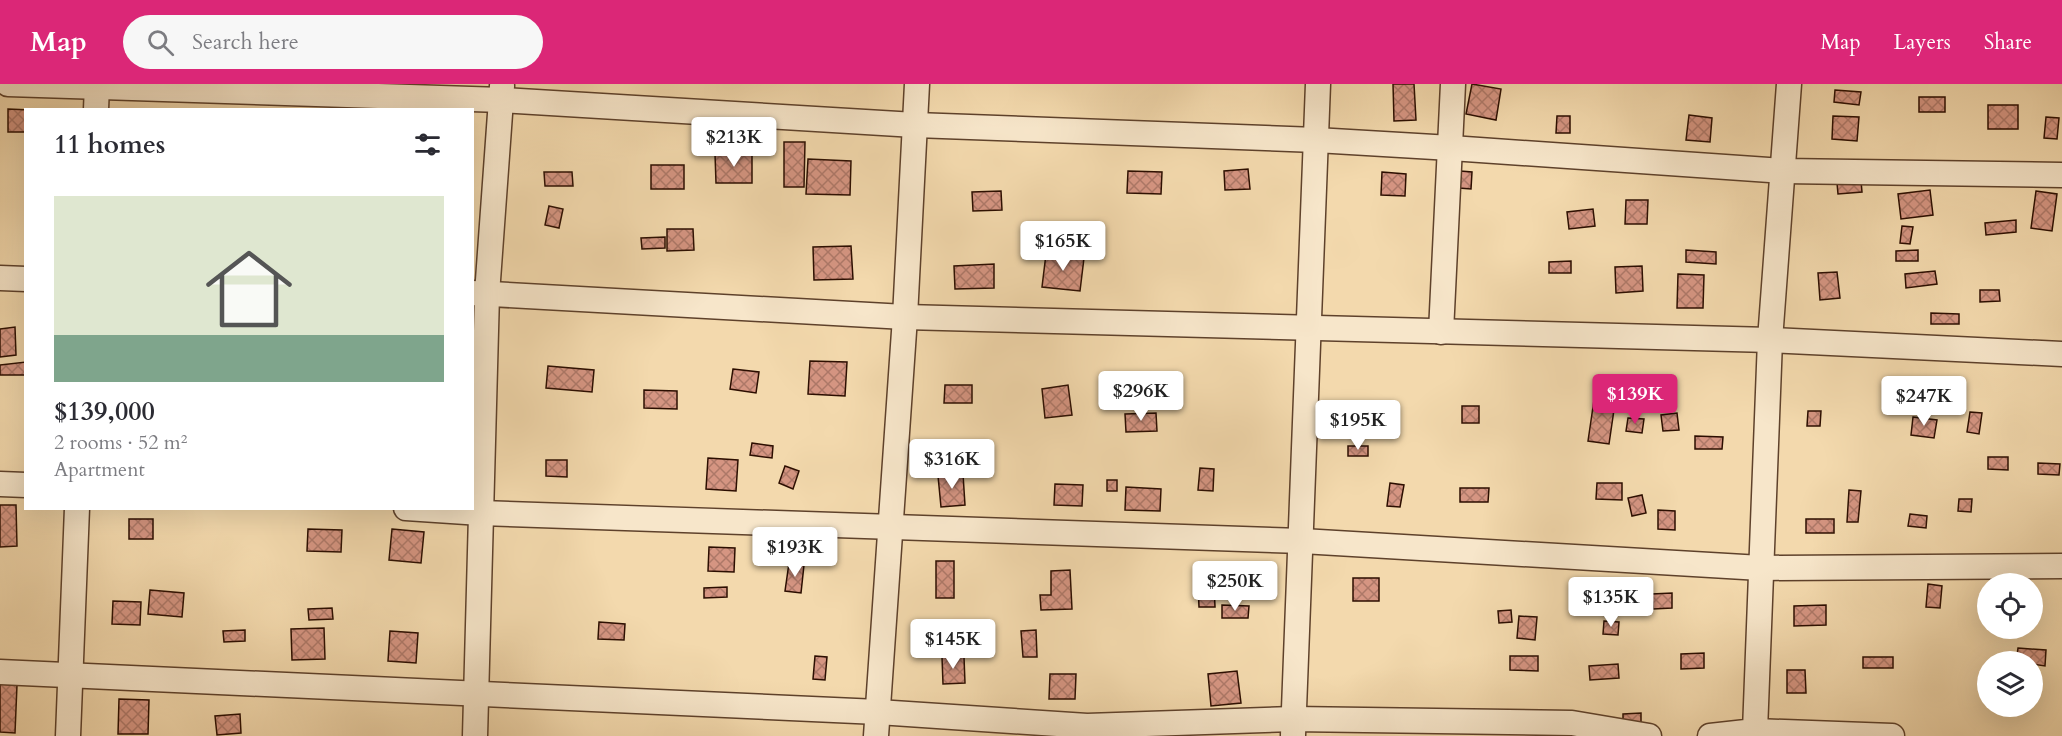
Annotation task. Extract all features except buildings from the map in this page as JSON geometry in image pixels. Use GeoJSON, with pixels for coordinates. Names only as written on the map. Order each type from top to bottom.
{"type":"FeatureCollection","features":[{"type":"Feature","properties":{"kind":"street"},"geometry":{"type":"LineString","coordinates":[[8,84],[97,93],[502,92],[915,125],[1451,147],[1783,171],[2062,175]]}},
{"type":"Feature","properties":{"kind":"street"},"geometry":{"type":"LineString","coordinates":[[876,736],[905,317],[917,84]]}},
{"type":"Feature","properties":{"kind":"street"},"geometry":{"type":"LineString","coordinates":[[1293,728],[1318,84]]}},
{"type":"Feature","properties":{"kind":"street"},"geometry":{"type":"LineString","coordinates":[[1441,332],[1453,84]]}},
{"type":"Feature","properties":{"kind":"street"},"geometry":{"type":"LineString","coordinates":[[1754,734],[1770,340],[1789,84]]}},
{"type":"Feature","properties":{"kind":"street"},"geometry":{"type":"LineString","coordinates":[[475,736],[481,513],[480,294],[502,92]]}},
{"type":"Feature","properties":{"kind":"street"},"geometry":{"type":"LineString","coordinates":[[0,278],[24,279]]}},
{"type":"Feature","properties":{"kind":"street"},"geometry":{"type":"LineString","coordinates":[[480,294],[905,317],[1770,340],[2062,354]]}},
{"type":"Feature","properties":{"kind":"street"},"geometry":{"type":"LineString","coordinates":[[0,483],[24,485]]}},
{"type":"Feature","properties":{"kind":"street"},"geometry":{"type":"LineString","coordinates":[[68,736],[77,510]]}},
{"type":"Feature","properties":{"kind":"street"},"geometry":{"type":"LineString","coordinates":[[436,510],[1302,541],[1761,568],[2062,566]]}},
{"type":"Feature","properties":{"kind":"street"},"geometry":{"type":"LineString","coordinates":[[0,672],[878,712],[1087,726],[1293,728],[1572,723],[1649,736]]}},
{"type":"Feature","properties":{"kind":"street"},"geometry":{"type":"LineString","coordinates":[[1710,736],[1754,734],[1892,736]]}}]}
